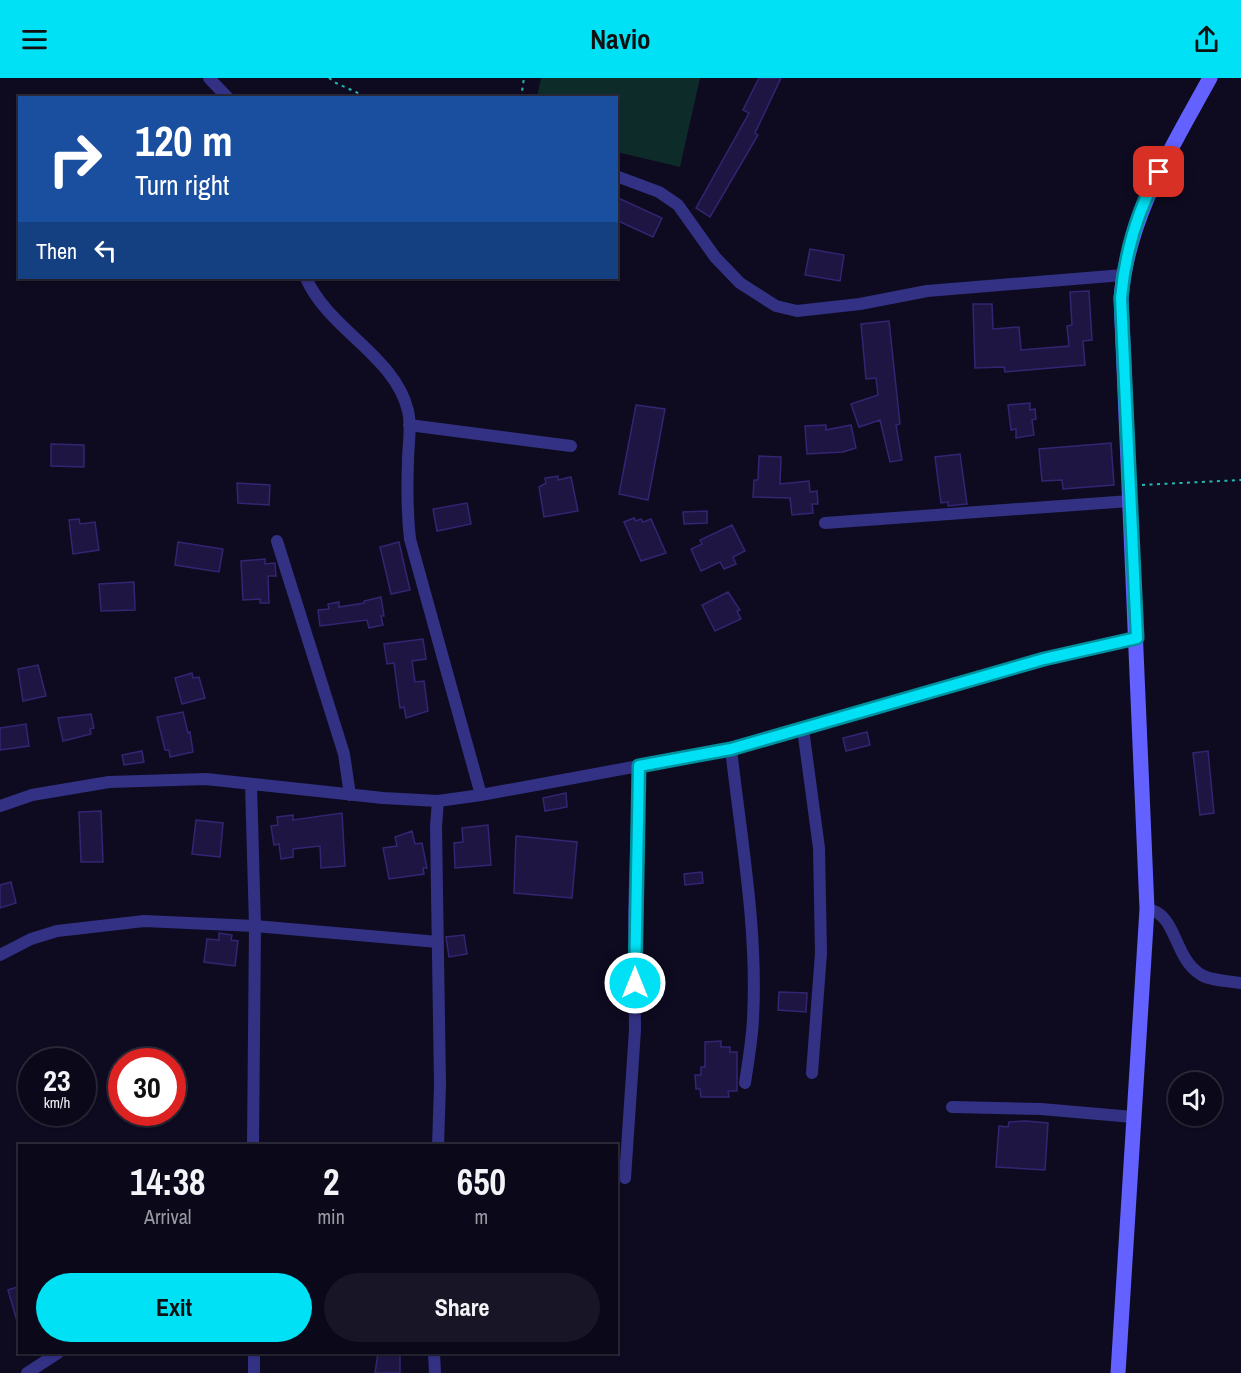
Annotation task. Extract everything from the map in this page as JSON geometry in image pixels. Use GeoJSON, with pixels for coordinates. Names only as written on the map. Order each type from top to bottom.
{"type":"FeatureCollection","features":[{"type":"Feature","properties":{"kind":"street"},"geometry":{"type":"LineString","coordinates":[[209,78],[226,96]]}},
{"type":"Feature","properties":{"kind":"street"},"geometry":{"type":"LineString","coordinates":[[1118,1373],[1147,909],[1121,298],[1123,276],[1136,223],[1149,190],[1210,78]]}},
{"type":"Feature","properties":{"kind":"street"},"geometry":{"type":"LineString","coordinates":[[618,177],[659,192],[678,205],[715,257],[741,283],[776,306],[797,311],[860,304],[927,291],[1123,276]]}},
{"type":"Feature","properties":{"kind":"street"},"geometry":{"type":"LineString","coordinates":[[307,279],[333,319],[374,357],[397,384],[408,410],[406,504],[410,539],[481,795]]}},
{"type":"Feature","properties":{"kind":"street"},"geometry":{"type":"LineString","coordinates":[[409,425],[571,446]]}},
{"type":"Feature","properties":{"kind":"street"},"geometry":{"type":"LineString","coordinates":[[825,523],[1130,501]]}},
{"type":"Feature","properties":{"kind":"street"},"geometry":{"type":"LineString","coordinates":[[277,541],[344,754],[350,795]]}},
{"type":"Feature","properties":{"kind":"street"},"geometry":{"type":"LineString","coordinates":[[0,806],[32,795],[109,782],[206,779],[350,795],[438,801],[481,795],[731,749],[1044,659],[1137,638]]}},
{"type":"Feature","properties":{"kind":"street"},"geometry":{"type":"LineString","coordinates":[[803,729],[819,848],[821,953],[812,1073]]}},
{"type":"Feature","properties":{"kind":"street"},"geometry":{"type":"LineString","coordinates":[[731,749],[749,911],[752,977],[753,1020],[745,1083]]}},
{"type":"Feature","properties":{"kind":"street"},"geometry":{"type":"LineString","coordinates":[[626,1178],[635,1030],[634,912],[639,766]]}},
{"type":"Feature","properties":{"kind":"street"},"geometry":{"type":"LineString","coordinates":[[250,784],[255,926],[253,1144]]}},
{"type":"Feature","properties":{"kind":"street"},"geometry":{"type":"LineString","coordinates":[[438,801],[436,826],[438,1144]]}},
{"type":"Feature","properties":{"kind":"street"},"geometry":{"type":"LineString","coordinates":[[1147,909],[1156,910],[1166,918],[1184,960],[1202,976],[1241,983]]}},
{"type":"Feature","properties":{"kind":"street"},"geometry":{"type":"LineString","coordinates":[[0,955],[31,939],[57,931],[144,921],[255,926],[438,942]]}},
{"type":"Feature","properties":{"kind":"street"},"geometry":{"type":"LineString","coordinates":[[952,1107],[1041,1109],[1133,1117]]}},
{"type":"Feature","properties":{"kind":"street"},"geometry":{"type":"LineString","coordinates":[[28,1373],[56,1354]]}},
{"type":"Feature","properties":{"kind":"street"},"geometry":{"type":"LineString","coordinates":[[254,1354],[254,1373]]}},
{"type":"Feature","properties":{"kind":"street"},"geometry":{"type":"LineString","coordinates":[[434,1354],[435,1373]]}},
{"type":"Feature","properties":{"kind":"path"},"geometry":{"type":"LineString","coordinates":[[329,78],[336,84],[364,96]]}},
{"type":"Feature","properties":{"kind":"path"},"geometry":{"type":"LineString","coordinates":[[521,96],[524,78]]}},
{"type":"Feature","properties":{"kind":"path"},"geometry":{"type":"LineString","coordinates":[[1130,485],[1241,480]]}},
{"type":"Feature","properties":{"kind":"green space"},"geometry":{"type":"Polygon","coordinates":[[[541,78],[700,78],[680,167],[618,152],[618,96],[537,96],[541,78]]]}},
{"type":"Feature","properties":{"kind":"building"},"geometry":{"type":"Polygon","coordinates":[[[759,78],[781,78],[755,133],[758,135],[710,217],[696,208],[749,113],[743,110],[759,78]]]}},
{"type":"Feature","properties":{"kind":"building"},"geometry":{"type":"Polygon","coordinates":[[[618,198],[662,218],[653,237],[618,221],[618,198]]]}},
{"type":"Feature","properties":{"kind":"building"},"geometry":{"type":"Polygon","coordinates":[[[810,249],[844,255],[840,281],[805,275],[810,249]]]}},
{"type":"Feature","properties":{"kind":"building"},"geometry":{"type":"Polygon","coordinates":[[[1089,291],[1092,340],[1083,341],[1085,365],[1005,372],[1004,367],[975,368],[973,304],[992,304],[993,329],[1019,327],[1021,350],[1069,346],[1067,326],[1072,325],[1070,292],[1089,291]]]}},
{"type":"Feature","properties":{"kind":"building"},"geometry":{"type":"Polygon","coordinates":[[[889,321],[900,424],[896,425],[902,460],[890,462],[880,420],[859,427],[851,404],[878,395],[876,378],[866,379],[861,324],[889,321]]]}},
{"type":"Feature","properties":{"kind":"building"},"geometry":{"type":"Polygon","coordinates":[[[1030,403],[1030,410],[1035,409],[1036,419],[1032,420],[1034,435],[1016,438],[1016,429],[1011,430],[1008,405],[1030,403]]]}},
{"type":"Feature","properties":{"kind":"building"},"geometry":{"type":"Polygon","coordinates":[[[636,405],[665,409],[648,500],[619,494],[636,405]]]}},
{"type":"Feature","properties":{"kind":"building"},"geometry":{"type":"Polygon","coordinates":[[[826,425],[826,430],[851,425],[856,448],[843,452],[807,454],[805,426],[826,425]]]}},
{"type":"Feature","properties":{"kind":"building"},"geometry":{"type":"Polygon","coordinates":[[[1111,443],[1114,485],[1063,489],[1062,480],[1042,481],[1039,449],[1111,443]]]}},
{"type":"Feature","properties":{"kind":"building"},"geometry":{"type":"Polygon","coordinates":[[[51,444],[84,445],[84,467],[51,466],[51,444]]]}},
{"type":"Feature","properties":{"kind":"building"},"geometry":{"type":"Polygon","coordinates":[[[960,454],[967,504],[948,506],[948,502],[941,503],[935,457],[960,454]]]}},
{"type":"Feature","properties":{"kind":"building"},"geometry":{"type":"Polygon","coordinates":[[[759,456],[781,457],[780,484],[809,481],[810,492],[817,491],[818,504],[812,504],[813,513],[792,515],[790,498],[753,497],[754,480],[758,480],[759,456]]]}},
{"type":"Feature","properties":{"kind":"building"},"geometry":{"type":"Polygon","coordinates":[[[558,476],[558,480],[571,477],[578,511],[544,517],[539,487],[546,483],[545,478],[558,476]]]}},
{"type":"Feature","properties":{"kind":"building"},"geometry":{"type":"Polygon","coordinates":[[[237,483],[270,485],[269,505],[238,503],[237,483]]]}},
{"type":"Feature","properties":{"kind":"building"},"geometry":{"type":"Polygon","coordinates":[[[467,503],[471,524],[437,531],[433,509],[467,503]]]}},
{"type":"Feature","properties":{"kind":"building"},"geometry":{"type":"Polygon","coordinates":[[[707,511],[707,523],[684,524],[683,512],[707,511]]]}},
{"type":"Feature","properties":{"kind":"building"},"geometry":{"type":"Polygon","coordinates":[[[634,518],[636,521],[641,519],[643,522],[651,519],[666,553],[641,561],[624,522],[634,518]]]}},
{"type":"Feature","properties":{"kind":"building"},"geometry":{"type":"Polygon","coordinates":[[[79,519],[80,524],[95,522],[99,550],[73,554],[69,520],[79,519]]]}},
{"type":"Feature","properties":{"kind":"building"},"geometry":{"type":"Polygon","coordinates":[[[732,525],[745,551],[733,557],[736,564],[724,569],[720,562],[701,571],[691,549],[702,544],[700,540],[732,525]]]}},
{"type":"Feature","properties":{"kind":"building"},"geometry":{"type":"Polygon","coordinates":[[[178,542],[223,549],[219,572],[175,565],[178,542]]]}},
{"type":"Feature","properties":{"kind":"building"},"geometry":{"type":"Polygon","coordinates":[[[399,542],[410,590],[391,594],[380,547],[399,542]]]}},
{"type":"Feature","properties":{"kind":"building"},"geometry":{"type":"Polygon","coordinates":[[[265,559],[265,564],[275,563],[276,576],[268,576],[269,603],[260,603],[260,599],[243,600],[241,561],[265,559]]]}},
{"type":"Feature","properties":{"kind":"building"},"geometry":{"type":"Polygon","coordinates":[[[134,582],[135,610],[101,611],[99,584],[134,582]]]}},
{"type":"Feature","properties":{"kind":"building"},"geometry":{"type":"Polygon","coordinates":[[[728,592],[740,610],[737,611],[741,619],[715,631],[702,605],[728,592]]]}},
{"type":"Feature","properties":{"kind":"building"},"geometry":{"type":"Polygon","coordinates":[[[381,597],[383,625],[369,628],[367,620],[320,626],[318,610],[329,609],[328,604],[339,602],[339,607],[364,603],[364,601],[381,597]]]}},
{"type":"Feature","properties":{"kind":"building"},"geometry":{"type":"Polygon","coordinates":[[[423,639],[426,659],[412,661],[415,682],[424,681],[428,711],[406,718],[404,707],[400,708],[394,663],[387,664],[384,644],[423,639]]]}},
{"type":"Feature","properties":{"kind":"building"},"geometry":{"type":"Polygon","coordinates":[[[38,665],[46,696],[23,701],[18,669],[38,665]]]}},
{"type":"Feature","properties":{"kind":"building"},"geometry":{"type":"Polygon","coordinates":[[[192,673],[193,678],[199,677],[205,698],[182,704],[175,678],[192,673]]]}},
{"type":"Feature","properties":{"kind":"building"},"geometry":{"type":"Polygon","coordinates":[[[183,712],[188,733],[190,732],[193,752],[170,757],[169,750],[165,750],[157,717],[183,712]]]}},
{"type":"Feature","properties":{"kind":"building"},"geometry":{"type":"Polygon","coordinates":[[[91,714],[94,728],[90,729],[91,734],[63,741],[58,718],[91,714]]]}},
{"type":"Feature","properties":{"kind":"building"},"geometry":{"type":"Polygon","coordinates":[[[26,724],[29,746],[0,750],[0,728],[26,724]]]}},
{"type":"Feature","properties":{"kind":"building"},"geometry":{"type":"Polygon","coordinates":[[[867,732],[870,745],[846,751],[843,738],[867,732]]]}},
{"type":"Feature","properties":{"kind":"building"},"geometry":{"type":"Polygon","coordinates":[[[142,751],[144,762],[124,765],[122,755],[142,751]]]}},
{"type":"Feature","properties":{"kind":"building"},"geometry":{"type":"Polygon","coordinates":[[[1208,751],[1214,813],[1200,815],[1193,753],[1208,751]]]}},
{"type":"Feature","properties":{"kind":"building"},"geometry":{"type":"Polygon","coordinates":[[[566,793],[567,807],[545,811],[543,798],[566,793]]]}},
{"type":"Feature","properties":{"kind":"building"},"geometry":{"type":"Polygon","coordinates":[[[101,811],[103,862],[81,862],[79,812],[101,811]]]}},
{"type":"Feature","properties":{"kind":"building"},"geometry":{"type":"Polygon","coordinates":[[[342,813],[345,866],[321,868],[320,846],[293,849],[293,857],[281,859],[279,844],[274,845],[271,826],[278,825],[277,817],[293,815],[293,820],[342,813]]]}},
{"type":"Feature","properties":{"kind":"building"},"geometry":{"type":"Polygon","coordinates":[[[196,820],[223,823],[220,857],[192,854],[196,820]]]}},
{"type":"Feature","properties":{"kind":"building"},"geometry":{"type":"Polygon","coordinates":[[[488,825],[491,865],[455,868],[454,843],[463,842],[462,828],[488,825]]]}},
{"type":"Feature","properties":{"kind":"building"},"geometry":{"type":"Polygon","coordinates":[[[412,831],[415,844],[422,843],[427,868],[423,868],[424,874],[389,879],[383,848],[397,846],[395,837],[412,831]]]}},
{"type":"Feature","properties":{"kind":"building"},"geometry":{"type":"Polygon","coordinates":[[[516,836],[577,842],[572,898],[514,893],[516,836]]]}},
{"type":"Feature","properties":{"kind":"building"},"geometry":{"type":"Polygon","coordinates":[[[702,872],[703,883],[685,885],[684,874],[702,872]]]}},
{"type":"Feature","properties":{"kind":"building"},"geometry":{"type":"Polygon","coordinates":[[[11,882],[16,903],[0,908],[0,885],[11,882]]]}},
{"type":"Feature","properties":{"kind":"building"},"geometry":{"type":"Polygon","coordinates":[[[219,933],[232,935],[231,940],[238,941],[235,966],[204,962],[207,939],[219,940],[219,933]]]}},
{"type":"Feature","properties":{"kind":"building"},"geometry":{"type":"Polygon","coordinates":[[[464,935],[467,954],[449,957],[446,937],[464,935]]]}},
{"type":"Feature","properties":{"kind":"building"},"geometry":{"type":"Polygon","coordinates":[[[779,992],[807,993],[806,1012],[778,1010],[779,992]]]}},
{"type":"Feature","properties":{"kind":"building"},"geometry":{"type":"Polygon","coordinates":[[[721,1041],[721,1047],[730,1047],[730,1052],[737,1052],[737,1091],[728,1091],[729,1097],[701,1097],[700,1089],[696,1089],[695,1075],[701,1075],[701,1067],[705,1067],[705,1042],[721,1041]]]}},
{"type":"Feature","properties":{"kind":"building"},"geometry":{"type":"Polygon","coordinates":[[[1009,1122],[1048,1123],[1045,1170],[996,1167],[999,1126],[1008,1127],[1009,1122]]]}},
{"type":"Feature","properties":{"kind":"building"},"geometry":{"type":"Polygon","coordinates":[[[18,1287],[18,1321],[17,1321],[8,1290],[18,1287]]]}},
{"type":"Feature","properties":{"kind":"building"},"geometry":{"type":"Polygon","coordinates":[[[378,1354],[400,1354],[400,1373],[375,1373],[378,1354]]]}},
{"type":"Feature","properties":{"kind":"route"},"geometry":{"type":"LineString","coordinates":[[635,983],[634,912],[639,766],[731,749],[1044,659],[1137,638],[1121,298],[1123,276],[1136,223],[1159,172]]}}]}
